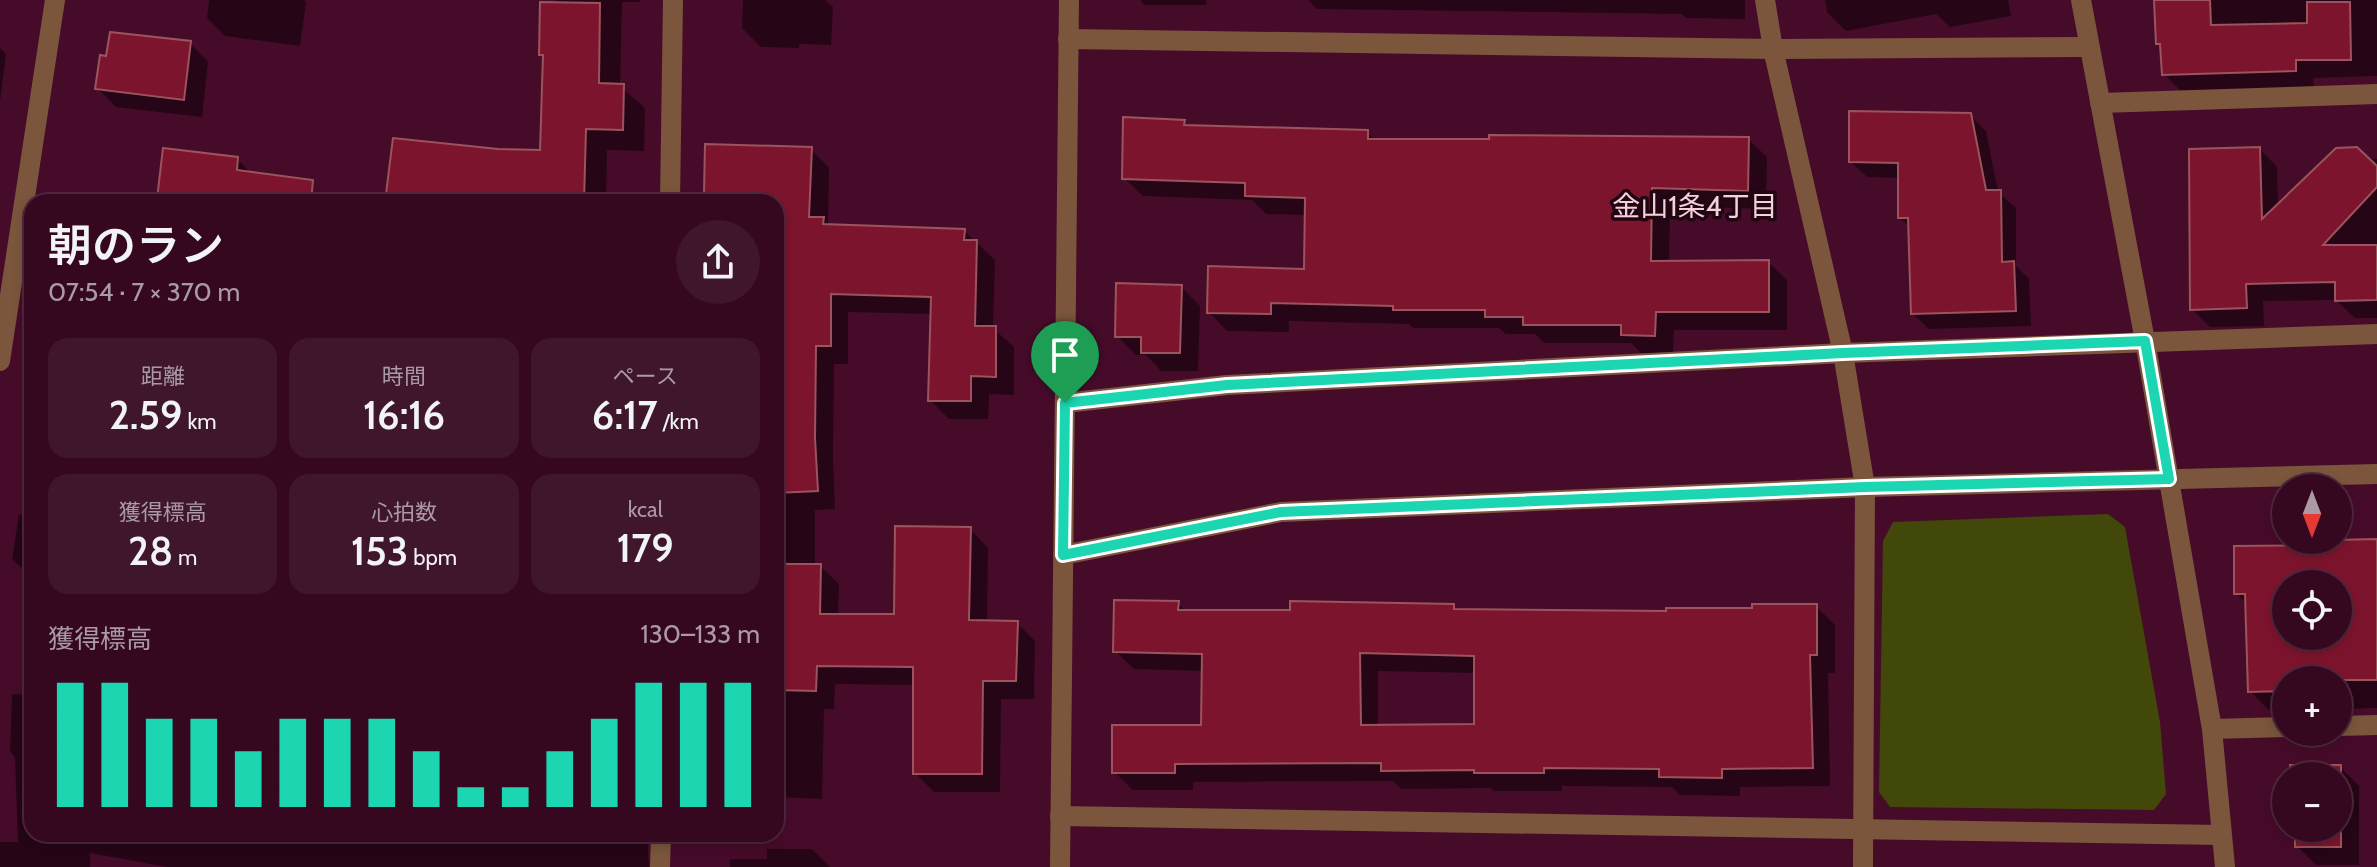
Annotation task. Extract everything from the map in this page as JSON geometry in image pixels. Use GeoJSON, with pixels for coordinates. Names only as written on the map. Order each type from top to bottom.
{"type":"FeatureCollection","features":[{"type":"Feature","properties":{"kind":"street"},"geometry":{"type":"LineString","coordinates":[[0,361],[7,262],[55,0]]}},
{"type":"Feature","properties":{"kind":"street"},"geometry":{"type":"LineString","coordinates":[[670,194],[673,0]]}},
{"type":"Feature","properties":{"kind":"street"},"geometry":{"type":"LineString","coordinates":[[1060,867],[1069,0]]}},
{"type":"Feature","properties":{"kind":"street"},"geometry":{"type":"LineString","coordinates":[[1765,0],[1773,49],[1843,353],[1865,487],[1863,867]]}},
{"type":"Feature","properties":{"kind":"street"},"geometry":{"type":"LineString","coordinates":[[2081,0],[2145,341],[2212,729],[2225,867]]}},
{"type":"Feature","properties":{"kind":"street"},"geometry":{"type":"LineString","coordinates":[[1068,39],[1773,49],[2089,47]]}},
{"type":"Feature","properties":{"kind":"street"},"geometry":{"type":"LineString","coordinates":[[2100,103],[2377,94]]}},
{"type":"Feature","properties":{"kind":"street"},"geometry":{"type":"LineString","coordinates":[[1065,403],[1227,385],[1843,353],[2377,334]]}},
{"type":"Feature","properties":{"kind":"street"},"geometry":{"type":"LineString","coordinates":[[1063,555],[1281,512],[1865,487],[2377,474]]}},
{"type":"Feature","properties":{"kind":"street"},"geometry":{"type":"LineString","coordinates":[[2352,726],[2377,725]]}},
{"type":"Feature","properties":{"kind":"street"},"geometry":{"type":"LineString","coordinates":[[2212,729],[2272,727]]}},
{"type":"Feature","properties":{"kind":"street"},"geometry":{"type":"LineString","coordinates":[[1060,816],[2221,835]]}},
{"type":"Feature","properties":{"kind":"street"},"geometry":{"type":"LineString","coordinates":[[660,867],[661,842]]}},
{"type":"Feature","properties":{"kind":"green space"},"geometry":{"type":"Polygon","coordinates":[[[2108,514],[2125,527],[2160,722],[2166,794],[2154,810],[1890,807],[1879,792],[1883,541],[1893,522],[2108,514]]]}},
{"type":"Feature","properties":{"kind":"building"},"geometry":{"type":"Polygon","coordinates":[[[2154,0],[2210,0],[2211,25],[2307,23],[2307,2],[2350,2],[2351,60],[2296,60],[2296,71],[2162,75],[2160,44],[2156,44],[2154,0]]]}},
{"type":"Feature","properties":{"kind":"building"},"geometry":{"type":"Polygon","coordinates":[[[540,2],[600,3],[599,83],[624,84],[623,130],[586,129],[584,194],[386,194],[393,138],[498,149],[540,150],[543,55],[539,55],[540,2]]]}},
{"type":"Feature","properties":{"kind":"building"},"geometry":{"type":"Polygon","coordinates":[[[110,32],[191,41],[184,100],[95,89],[100,55],[106,56],[110,32]]]}},
{"type":"Feature","properties":{"kind":"building"},"geometry":{"type":"Polygon","coordinates":[[[1849,111],[1971,113],[1986,190],[2001,190],[2002,262],[2014,261],[2016,311],[1911,314],[1908,218],[1898,218],[1898,163],[1849,162],[1849,111]]]}},
{"type":"Feature","properties":{"kind":"building"},"geometry":{"type":"Polygon","coordinates":[[[1123,117],[1185,120],[1184,125],[1368,130],[1368,139],[1489,139],[1489,135],[1749,137],[1748,191],[1652,188],[1651,261],[1769,260],[1769,312],[1656,312],[1655,336],[1621,335],[1621,325],[1523,325],[1523,317],[1485,317],[1485,310],[1393,310],[1393,306],[1271,303],[1271,314],[1207,313],[1208,266],[1304,269],[1305,198],[1245,196],[1245,183],[1122,179],[1123,117]]]}},
{"type":"Feature","properties":{"kind":"building"},"geometry":{"type":"Polygon","coordinates":[[[705,144],[812,147],[809,217],[824,217],[823,224],[965,229],[964,240],[977,240],[975,326],[996,326],[996,377],[971,376],[971,401],[928,401],[931,297],[831,294],[831,346],[816,346],[818,491],[784,493],[784,194],[704,193],[705,144]]]}},
{"type":"Feature","properties":{"kind":"building"},"geometry":{"type":"Polygon","coordinates":[[[2260,147],[2262,219],[2336,148],[2357,147],[2377,166],[2377,187],[2323,245],[2377,245],[2377,300],[2335,301],[2335,282],[2246,284],[2247,308],[2190,310],[2189,149],[2260,147]]]}},
{"type":"Feature","properties":{"kind":"building"},"geometry":{"type":"Polygon","coordinates":[[[163,148],[238,157],[237,170],[313,180],[312,194],[158,194],[163,148]]]}},
{"type":"Feature","properties":{"kind":"building"},"geometry":{"type":"Polygon","coordinates":[[[1116,283],[1182,285],[1180,353],[1141,353],[1141,337],[1115,337],[1116,283]]]}},
{"type":"Feature","properties":{"kind":"building"},"geometry":{"type":"Polygon","coordinates":[[[895,526],[971,527],[969,620],[1018,621],[1016,681],[983,681],[982,774],[913,774],[913,667],[817,666],[816,691],[784,690],[784,564],[821,564],[820,614],[894,614],[895,526]]]}},
{"type":"Feature","properties":{"kind":"building"},"geometry":{"type":"Polygon","coordinates":[[[2377,539],[2377,680],[2352,680],[2352,666],[2272,666],[2272,691],[2248,692],[2245,594],[2234,594],[2234,546],[2272,546],[2272,554],[2352,554],[2352,540],[2377,539]]]}},
{"type":"Feature","properties":{"kind":"building"},"geometry":{"type":"Polygon","coordinates":[[[1114,600],[1179,601],[1178,610],[1290,610],[1290,601],[1454,604],[1454,609],[1666,611],[1666,608],[1752,608],[1752,604],[1817,604],[1817,655],[1810,655],[1813,768],[1722,769],[1722,778],[1659,777],[1659,769],[1544,768],[1544,773],[1381,771],[1381,763],[1175,764],[1175,773],[1112,773],[1112,725],[1201,725],[1202,654],[1113,652],[1114,600]],[[1360,653],[1361,725],[1474,724],[1474,656],[1360,653]]]}},
{"type":"Feature","properties":{"kind":"building"},"geometry":{"type":"Polygon","coordinates":[[[2295,842],[2341,842],[2341,847],[2295,847],[2295,842]]]}},
{"type":"Feature","properties":{"kind":"district","name":"金山1条4丁目"},"geometry":{"type":"Point","coordinates":[1695,206]}},
{"type":"Feature","properties":{"kind":"route"},"geometry":{"type":"LineString","coordinates":[[2145,341],[2169,479],[1865,487],[1281,512],[1063,555],[1065,403],[1227,385],[1843,353],[2145,341]]}}]}
